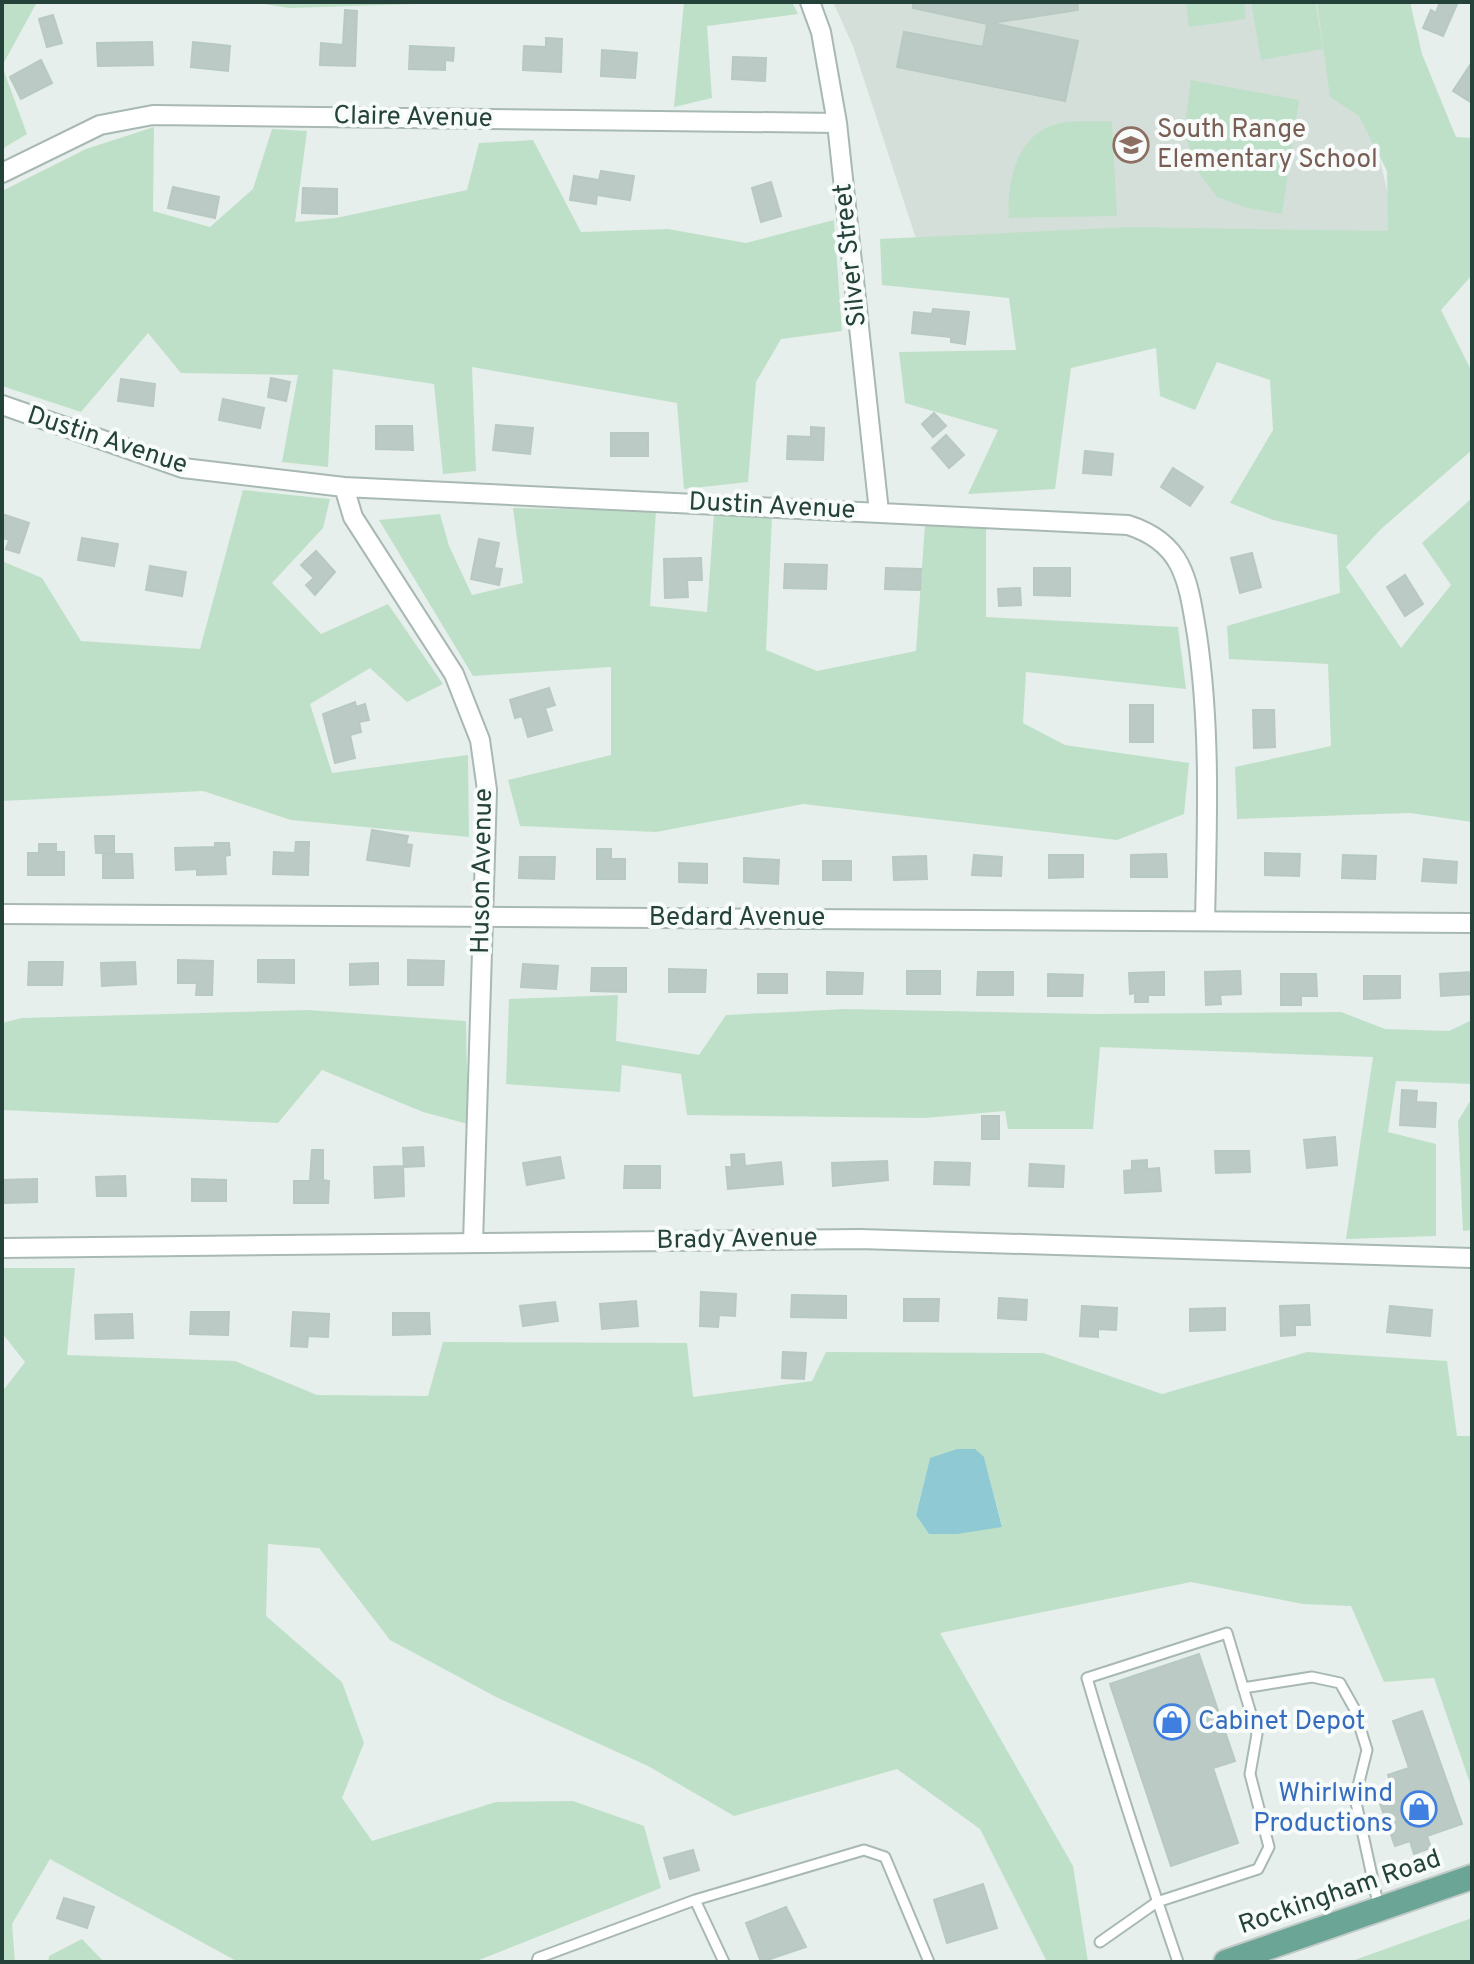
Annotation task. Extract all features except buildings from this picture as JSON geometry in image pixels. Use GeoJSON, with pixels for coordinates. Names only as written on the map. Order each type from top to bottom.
{"type":"FeatureCollection","features":[{"type":"Feature","properties":{"kind":"main road","name":"Rockingham Road"},"geometry":{"type":"LineString","coordinates":[[1226,1962],[1472,1877]]}},
{"type":"Feature","properties":{"kind":"street","name":"Silver Street"},"geometry":{"type":"LineString","coordinates":[[810,2],[821,32],[837,123],[879,512]]}},
{"type":"Feature","properties":{"kind":"street","name":"Claire Avenue"},"geometry":{"type":"LineString","coordinates":[[2,173],[100,125],[153,115],[837,123]]}},
{"type":"Feature","properties":{"kind":"street","name":"Dustin Avenue"},"geometry":{"type":"LineString","coordinates":[[2,405],[183,468],[344,487],[1128,525],[1145,531],[1167,545],[1180,566],[1192,608],[1201,662],[1207,807],[1205,921]]}},
{"type":"Feature","properties":{"kind":"street","name":"Huson Avenue"},"geometry":{"type":"LineString","coordinates":[[344,487],[353,517],[454,674],[480,740],[487,790],[473,1243]]}},
{"type":"Feature","properties":{"kind":"street","name":"Bedard Avenue"},"geometry":{"type":"LineString","coordinates":[[2,914],[1472,923]]}},
{"type":"Feature","properties":{"kind":"street","name":"Brady Avenue"},"geometry":{"type":"LineString","coordinates":[[2,1248],[936,1239],[1190,1251],[1472,1258]]}},
{"type":"Feature","properties":{"kind":"lane"},"geometry":{"type":"LineString","coordinates":[[1100,1942],[1157,1902],[1258,1869],[1269,1847],[1250,1774],[1257,1734],[1227,1633],[1087,1678],[1157,1902],[1178,1962]]}},
{"type":"Feature","properties":{"kind":"lane"},"geometry":{"type":"LineString","coordinates":[[1243,1688],[1312,1677],[1340,1683],[1354,1708],[1367,1750],[1355,1798],[1379,1909]]}},
{"type":"Feature","properties":{"kind":"lane"},"geometry":{"type":"LineString","coordinates":[[537,1962],[538,1958],[695,1900],[864,1850],[885,1857],[929,1962]]}},
{"type":"Feature","properties":{"kind":"lane"},"geometry":{"type":"LineString","coordinates":[[695,1900],[724,1962]]}},
{"type":"Feature","properties":{"kind":"shaded area","name":"South Range Elementary School"},"geometry":{"type":"Polygon","coordinates":[[[833,2],[1342,2],[1400,244],[922,257],[853,46],[833,2]]]}},
{"type":"Feature","properties":{"kind":"green space"},"geometry":{"type":"Polygon","coordinates":[[[2,2],[37,2],[2,66],[2,2]]]}},
{"type":"Feature","properties":{"kind":"green space"},"geometry":{"type":"Polygon","coordinates":[[[250,2],[478,2],[289,8],[250,2]]]}},
{"type":"Feature","properties":{"kind":"green space"},"geometry":{"type":"Polygon","coordinates":[[[684,2],[792,2],[798,14],[707,26],[712,98],[674,107],[684,2]]]}},
{"type":"Feature","properties":{"kind":"green space"},"geometry":{"type":"Polygon","coordinates":[[[1186,2],[1244,2],[1246,19],[1189,27],[1186,2]]]}},
{"type":"Feature","properties":{"kind":"green space"},"geometry":{"type":"Polygon","coordinates":[[[1251,2],[1315,2],[1323,49],[1261,60],[1251,2]]]}},
{"type":"Feature","properties":{"kind":"green space"},"geometry":{"type":"Polygon","coordinates":[[[1317,2],[1410,2],[1422,54],[1456,137],[1472,138],[1472,275],[1441,310],[1472,372],[1472,450],[1381,529],[1346,567],[1401,648],[1451,585],[1422,543],[1472,498],[1472,822],[1410,813],[1237,819],[1235,767],[1331,746],[1328,664],[1229,659],[1227,626],[1340,593],[1337,535],[1273,520],[1230,503],[1273,430],[1270,380],[1217,362],[1195,410],[1160,396],[1156,348],[1071,368],[1055,489],[968,494],[998,430],[905,403],[899,352],[1016,350],[1009,298],[882,285],[880,239],[1131,227],[1388,231],[1387,171],[1359,116],[1330,97],[1317,2]]]}},
{"type":"Feature","properties":{"kind":"green space"},"geometry":{"type":"Polygon","coordinates":[[[2,66],[27,134],[2,149],[2,66]]]}},
{"type":"Feature","properties":{"kind":"green space"},"geometry":{"type":"Polygon","coordinates":[[[1191,80],[1299,100],[1282,214],[1248,208],[1217,197],[1196,169],[1184,131],[1191,80]]]}},
{"type":"Feature","properties":{"kind":"green space"},"geometry":{"type":"Polygon","coordinates":[[[1112,121],[1117,216],[1009,218],[1013,173],[1018,159],[1034,136],[1061,123],[1112,121]]]}},
{"type":"Feature","properties":{"kind":"green space"},"geometry":{"type":"Polygon","coordinates":[[[154,127],[153,211],[210,227],[253,189],[272,129],[307,131],[295,222],[336,218],[467,190],[479,143],[533,140],[581,232],[668,229],[746,243],[834,220],[842,331],[781,339],[756,382],[748,482],[684,489],[677,403],[472,367],[476,471],[443,474],[434,384],[333,369],[328,467],[282,462],[298,375],[181,373],[148,333],[81,412],[2,386],[2,191],[86,149],[154,127]]]}},
{"type":"Feature","properties":{"kind":"green space"},"geometry":{"type":"Polygon","coordinates":[[[243,490],[330,499],[323,528],[272,583],[321,634],[388,604],[443,684],[407,702],[370,668],[310,704],[332,773],[468,755],[469,837],[291,820],[203,791],[2,801],[2,561],[42,578],[81,641],[200,649],[243,490]]]}},
{"type":"Feature","properties":{"kind":"green space"},"geometry":{"type":"Polygon","coordinates":[[[513,508],[656,511],[650,606],[707,612],[714,513],[772,516],[766,650],[817,671],[916,651],[925,525],[986,528],[986,617],[1178,627],[1186,689],[1026,672],[1023,723],[1065,745],[1189,763],[1184,814],[1117,840],[803,804],[656,832],[520,826],[508,780],[611,755],[611,667],[473,676],[379,520],[440,514],[449,546],[472,595],[523,583],[513,508]]]}},
{"type":"Feature","properties":{"kind":"green space"},"geometry":{"type":"Polygon","coordinates":[[[618,995],[616,1041],[699,1055],[726,1015],[845,1009],[1095,1014],[1341,1012],[1385,1029],[1449,1031],[1472,1020],[1472,1084],[1396,1081],[1388,1132],[1436,1144],[1436,1236],[1346,1239],[1373,1057],[1100,1047],[1093,1129],[1008,1129],[1005,1111],[925,1118],[687,1115],[681,1074],[622,1065],[620,1092],[506,1084],[509,999],[618,995]]]}},
{"type":"Feature","properties":{"kind":"green space"},"geometry":{"type":"Polygon","coordinates":[[[308,1010],[466,1021],[468,1124],[423,1112],[322,1070],[278,1123],[2,1110],[2,1023],[22,1018],[308,1010]]]}},
{"type":"Feature","properties":{"kind":"green space"},"geometry":{"type":"Polygon","coordinates":[[[1472,1098],[1472,1230],[1463,1231],[1458,1121],[1472,1098]]]}},
{"type":"Feature","properties":{"kind":"green space"},"geometry":{"type":"Polygon","coordinates":[[[2,1268],[75,1268],[67,1355],[235,1361],[317,1395],[428,1396],[443,1342],[687,1343],[693,1397],[812,1381],[826,1352],[1043,1353],[1162,1394],[1307,1352],[1447,1361],[1457,1436],[1472,1436],[1472,1789],[1434,1678],[1384,1682],[1351,1606],[1303,1604],[1191,1582],[940,1633],[1073,1866],[1088,1962],[1047,1962],[980,1829],[897,1769],[734,1816],[648,1766],[498,1698],[390,1640],[319,1548],[268,1544],[266,1616],[342,1682],[364,1743],[342,1798],[372,1841],[496,1802],[573,1801],[644,1826],[661,1888],[474,1962],[238,1962],[50,1859],[12,1924],[15,1962],[2,1962],[2,1392],[25,1362],[2,1333],[2,1268]],[[984,1457],[930,1458],[916,1514],[929,1534],[1002,1526],[984,1457]]]}},
{"type":"Feature","properties":{"kind":"green space"},"geometry":{"type":"Polygon","coordinates":[[[1472,1918],[1472,1962],[1349,1962],[1472,1918]]]}},
{"type":"Feature","properties":{"kind":"green space"},"geometry":{"type":"Polygon","coordinates":[[[82,1939],[104,1962],[48,1962],[49,1956],[82,1939]]]}},
{"type":"Feature","properties":{"kind":"water"},"geometry":{"type":"Polygon","coordinates":[[[957,1449],[975,1449],[984,1457],[1002,1527],[957,1534],[929,1534],[916,1515],[930,1458],[957,1449]]]}},
{"type":"Feature","properties":{"kind":"place","name":"South Range Elementary School"},"geometry":{"type":"Point","coordinates":[1131,145]}},
{"type":"Feature","properties":{"kind":"place","name":"Cabinet Depot"},"geometry":{"type":"Point","coordinates":[1172,1722]}},
{"type":"Feature","properties":{"kind":"place","name":"Whirlwind Productions"},"geometry":{"type":"Point","coordinates":[1419,1809]}}]}
